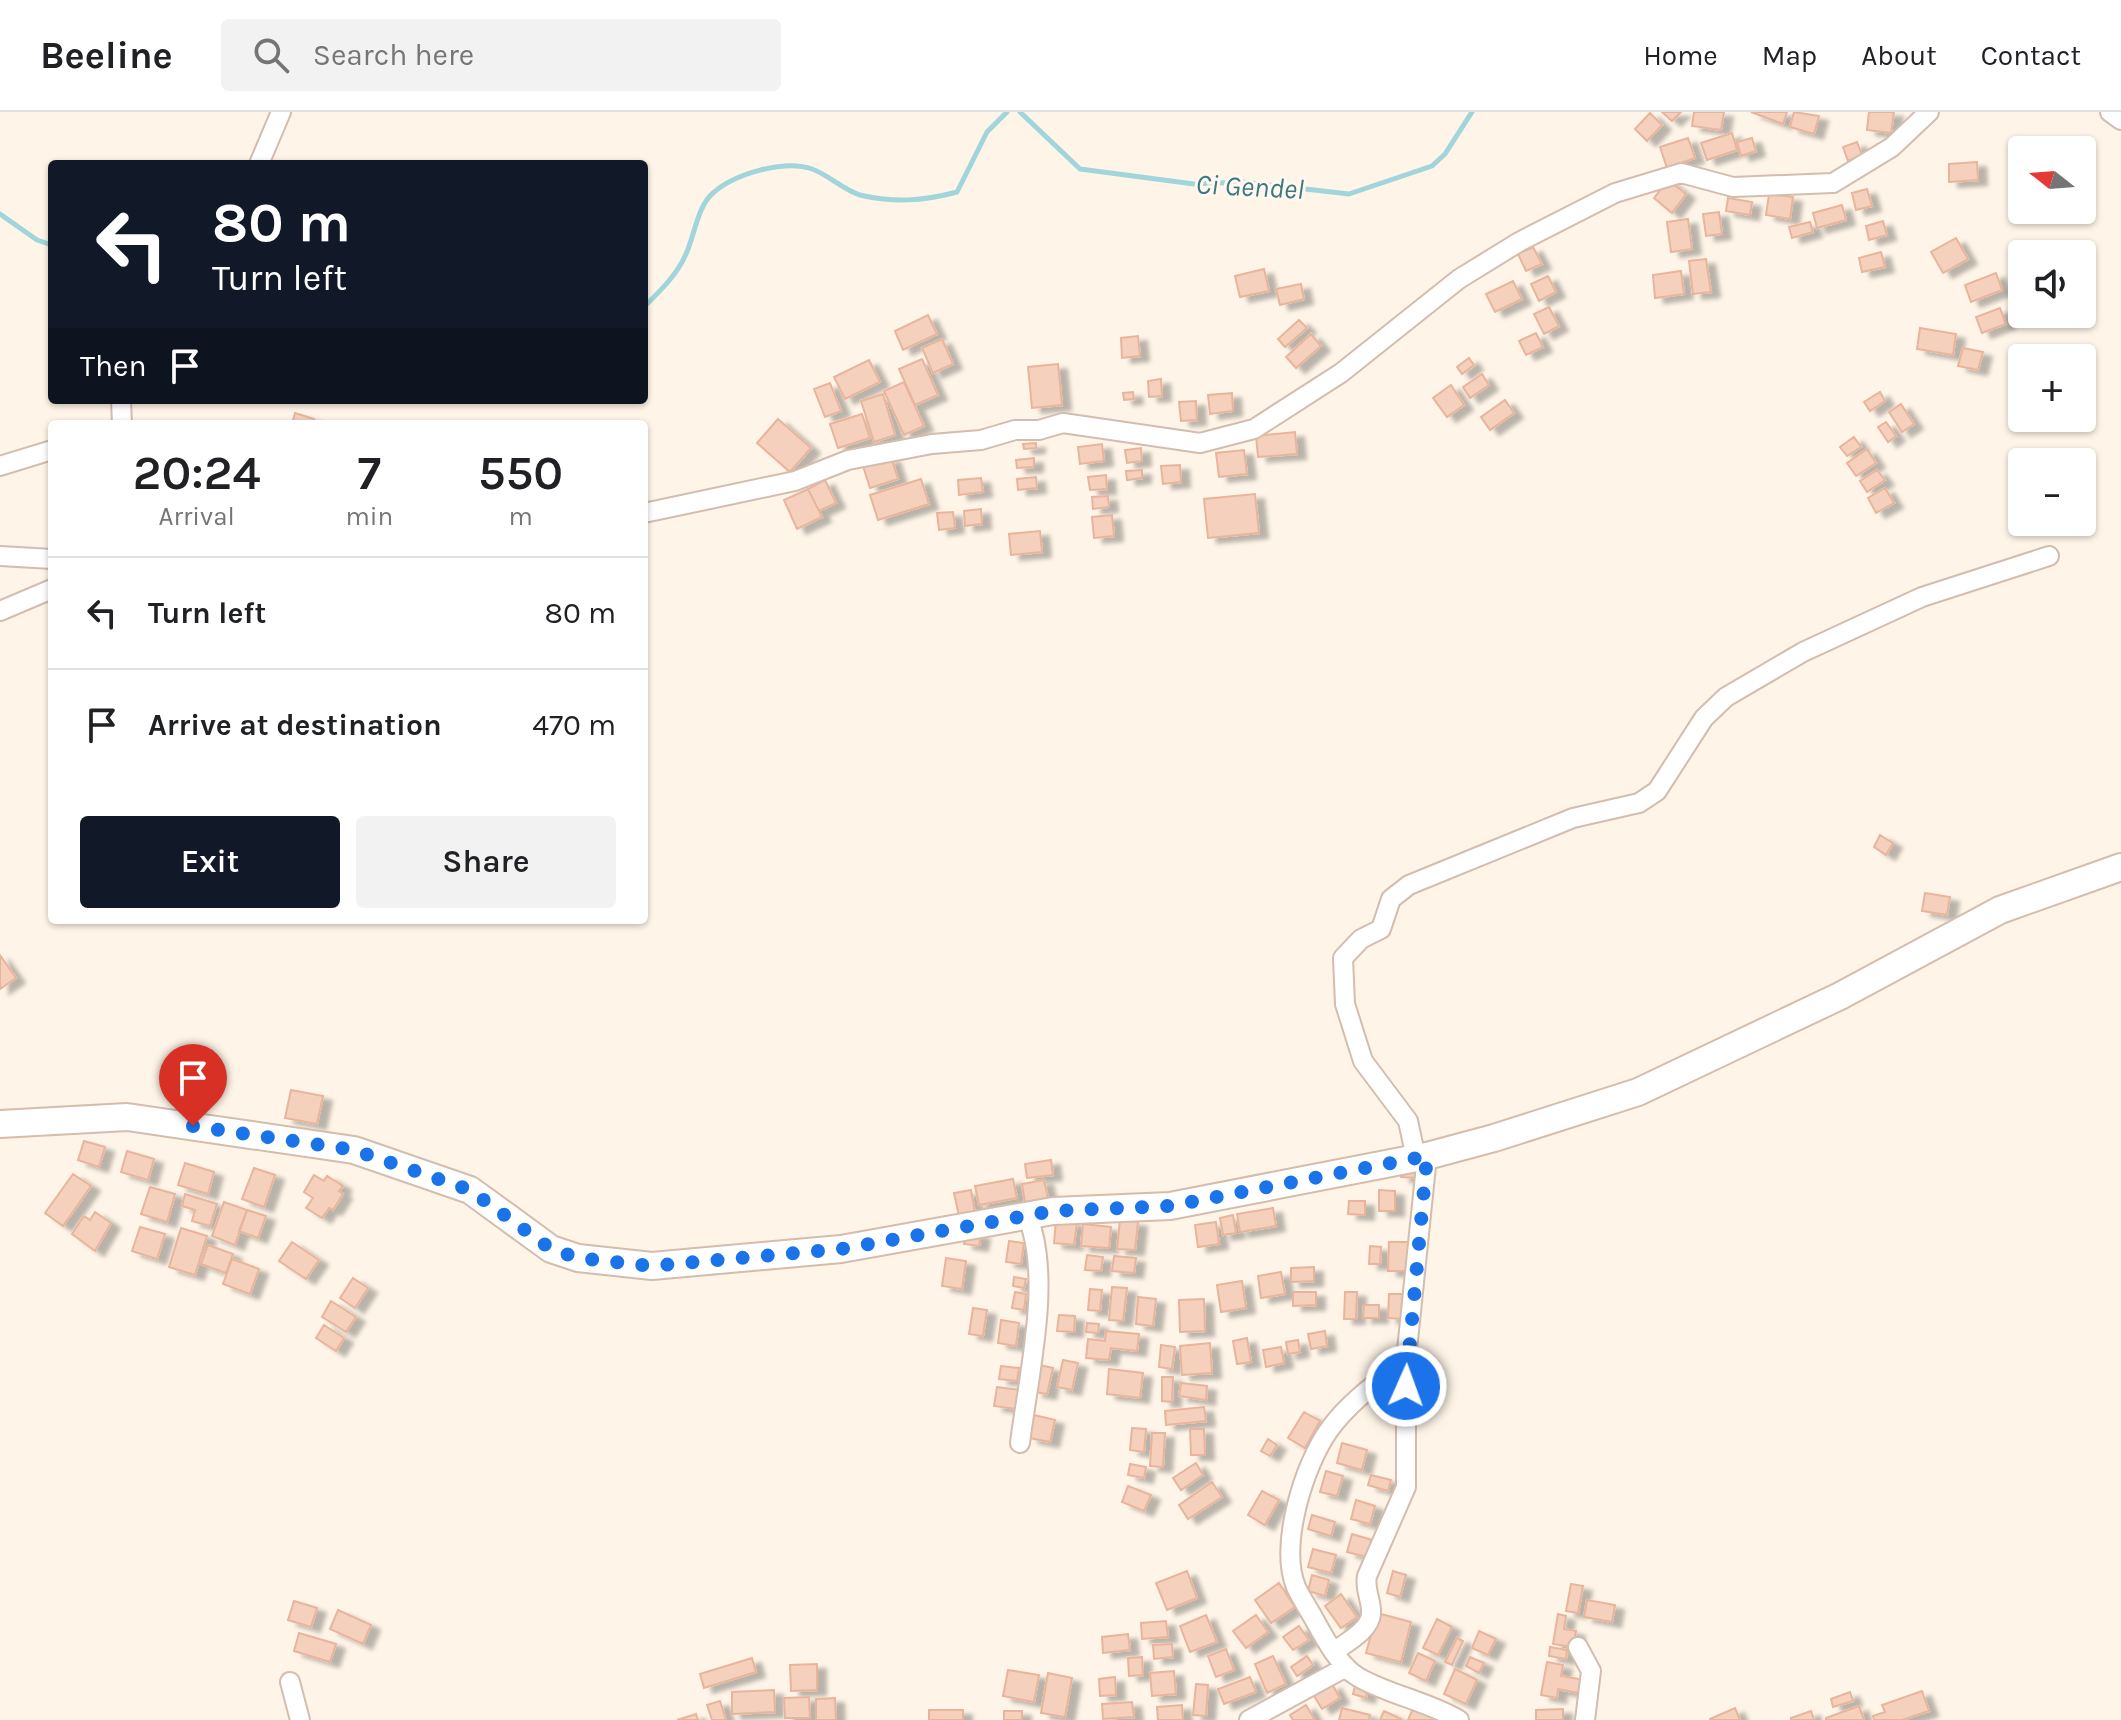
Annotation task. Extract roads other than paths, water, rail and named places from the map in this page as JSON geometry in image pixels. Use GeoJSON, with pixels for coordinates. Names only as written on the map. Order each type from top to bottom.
{"type":"FeatureCollection","features":[{"type":"Feature","properties":{"kind":"street"},"geometry":{"type":"LineString","coordinates":[[261,160],[281,112]]}},
{"type":"Feature","properties":{"kind":"street"},"geometry":{"type":"LineString","coordinates":[[648,512],[795,481],[848,460],[932,444],[981,440],[1015,430],[1039,430],[1063,423],[1200,443],[1254,429],[1341,373],[1459,279],[1519,242],[1615,193],[1681,173],[1733,187],[1833,183],[1892,147],[1929,112]]}},
{"type":"Feature","properties":{"kind":"street"},"geometry":{"type":"LineString","coordinates":[[2110,112],[2121,120]]}},
{"type":"Feature","properties":{"kind":"street"},"geometry":{"type":"LineString","coordinates":[[0,466],[48,451]]}},
{"type":"Feature","properties":{"kind":"street"},"geometry":{"type":"LineString","coordinates":[[0,556],[48,559]]}},
{"type":"Feature","properties":{"kind":"street"},"geometry":{"type":"LineString","coordinates":[[1335,1651],[1365,1628],[1371,1615],[1365,1586],[1367,1576],[1406,1487],[1406,1360],[1421,1157],[1408,1121],[1363,1061],[1345,1004],[1343,958],[1361,939],[1381,929],[1391,899],[1409,885],[1573,818],[1639,803],[1657,791],[1704,718],[1726,697],[1803,652],[1922,597],[2049,556]]}},
{"type":"Feature","properties":{"kind":"street"},"geometry":{"type":"LineString","coordinates":[[0,611],[48,591]]}},
{"type":"Feature","properties":{"kind":"street"},"geometry":{"type":"LineString","coordinates":[[0,1124],[127,1117],[354,1150],[470,1190],[551,1249],[578,1258],[652,1266],[841,1249],[1027,1215],[1170,1206],[1421,1157],[1638,1092],[1840,996],[2000,910],[2121,867]]}},
{"type":"Feature","properties":{"kind":"street"},"geometry":{"type":"LineString","coordinates":[[1020,1443],[1038,1282],[1036,1245],[1027,1215]]}},
{"type":"Feature","properties":{"kind":"street"},"geometry":{"type":"LineString","coordinates":[[1406,1360],[1362,1395],[1330,1429],[1298,1495],[1292,1538],[1295,1584],[1326,1641],[1357,1677],[1413,1698],[1459,1720]]}},
{"type":"Feature","properties":{"kind":"street"},"geometry":{"type":"LineString","coordinates":[[1578,1647],[1591,1671],[1585,1720]]}},
{"type":"Feature","properties":{"kind":"street"},"geometry":{"type":"LineString","coordinates":[[1249,1720],[1346,1667]]}},
{"type":"Feature","properties":{"kind":"street"},"geometry":{"type":"LineString","coordinates":[[290,1682],[300,1720]]}},
{"type":"Feature","properties":{"kind":"waterway","name":"Ci Gendel"},"geometry":{"type":"LineString","coordinates":[[648,303],[678,269],[700,213],[708,198],[722,186],[760,170],[801,166],[854,193],[873,198],[908,200],[957,192],[987,132],[1007,112]]}},
{"type":"Feature","properties":{"kind":"waterway","name":"Ci Gendel"},"geometry":{"type":"LineString","coordinates":[[1020,112],[1080,169],[1194,184],[1243,182],[1349,194],[1432,166],[1445,154],[1472,112]]}},
{"type":"Feature","properties":{"kind":"waterway","name":"Ci Gendel"},"geometry":{"type":"LineString","coordinates":[[0,214],[37,240],[48,244]]}}]}
